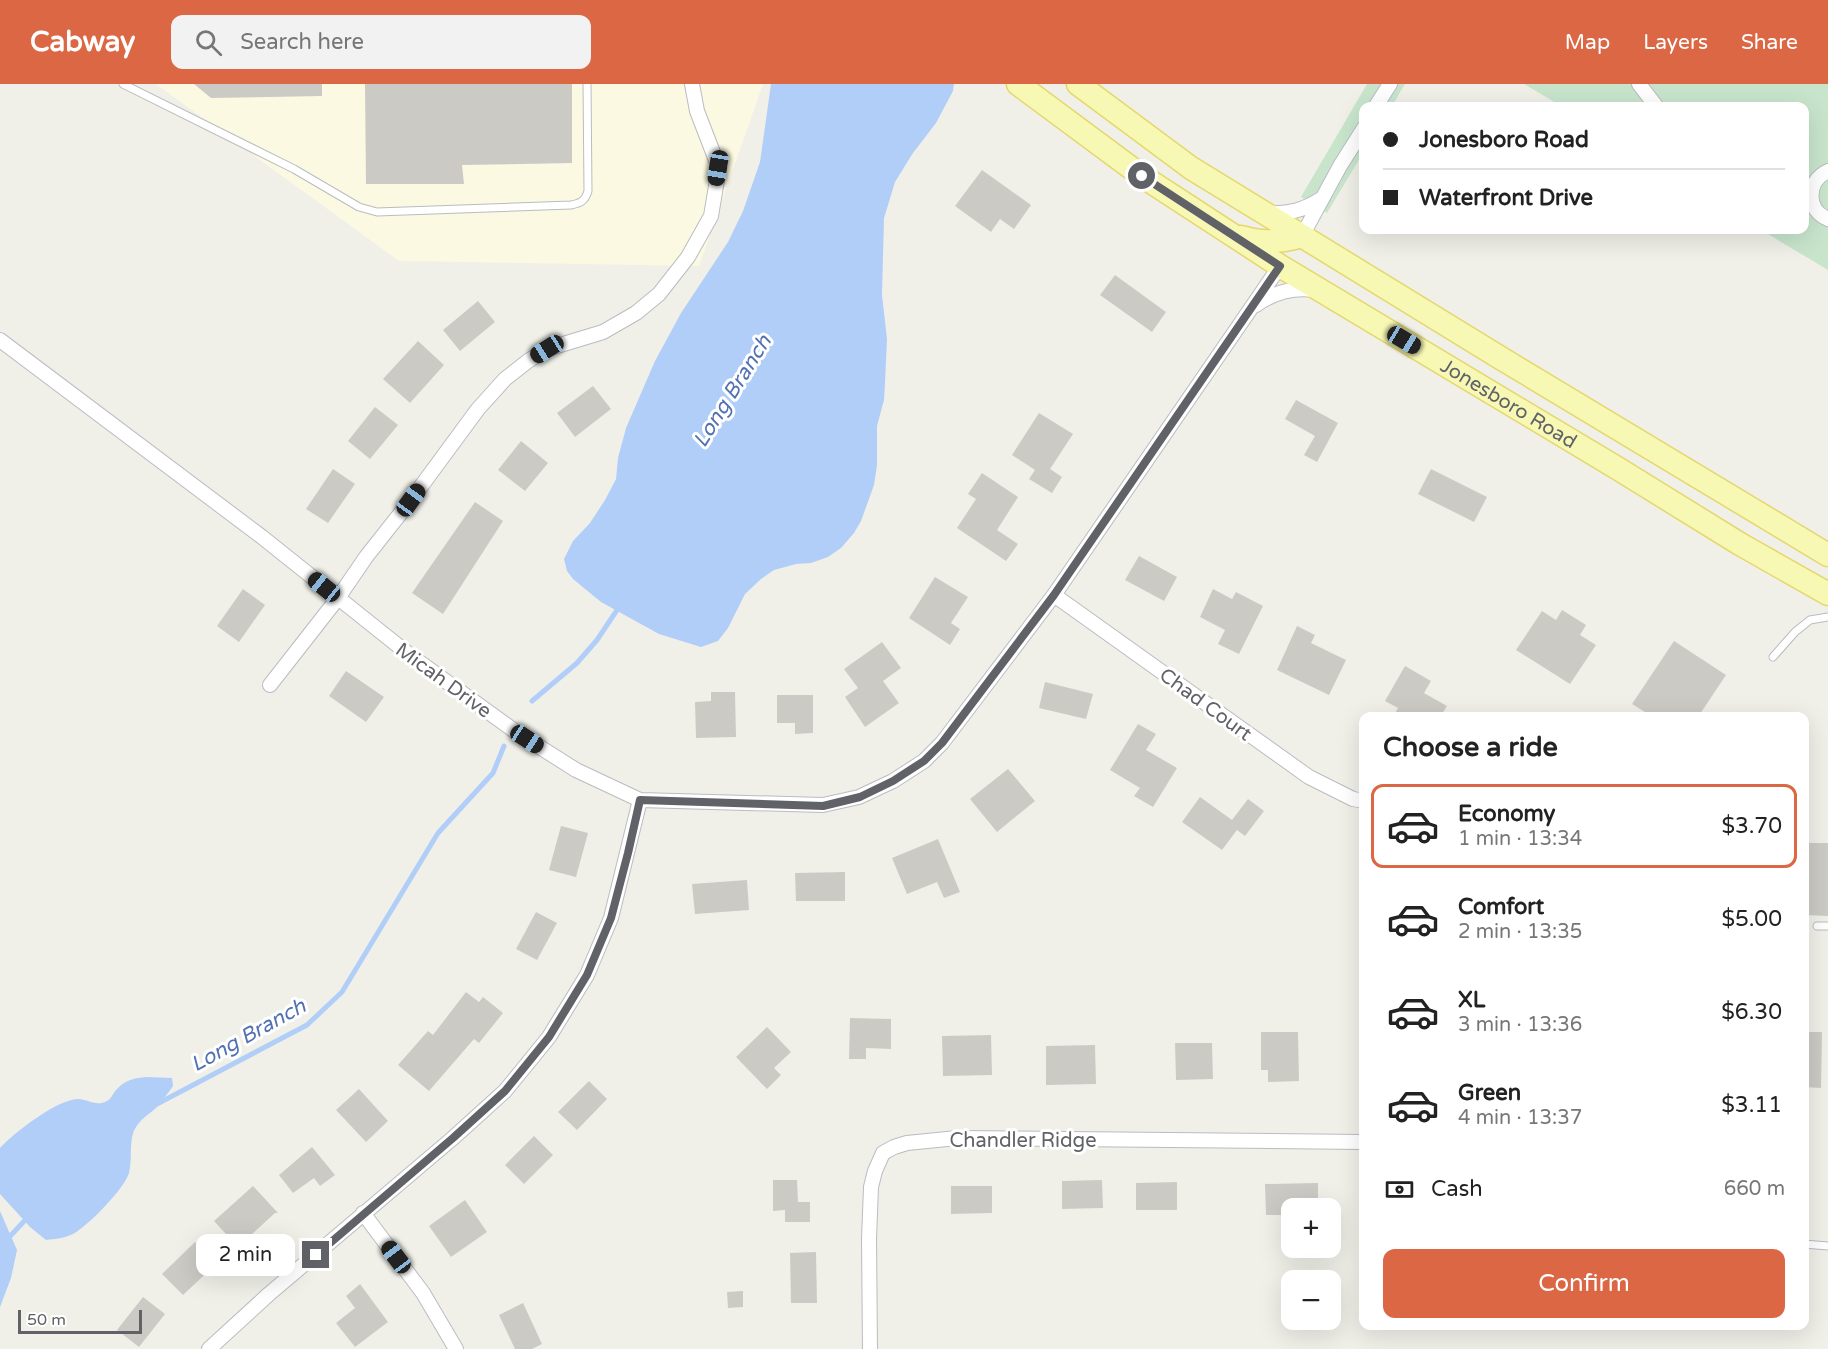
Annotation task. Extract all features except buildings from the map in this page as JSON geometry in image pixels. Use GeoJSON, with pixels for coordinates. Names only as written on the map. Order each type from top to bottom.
{"type":"FeatureCollection","features":[{"type":"Feature","properties":{"kind":"main road","name":"Jonesboro Road"},"geometry":{"type":"LineString","coordinates":[[1018,84],[1142,176],[1280,266],[1740,544],[1828,594]]}},
{"type":"Feature","properties":{"kind":"main road","name":"Jonesboro Road"},"geometry":{"type":"LineString","coordinates":[[1078,84],[1191,168],[1828,555]]}},
{"type":"Feature","properties":{"kind":"main road"},"geometry":{"type":"LineString","coordinates":[[1228,232],[1261,241],[1285,240],[1302,236]]}},
{"type":"Feature","properties":{"kind":"main road"},"geometry":{"type":"LineString","coordinates":[[1280,266],[1293,258],[1305,256],[1318,257],[1359,272]]}},
{"type":"Feature","properties":{"kind":"street"},"geometry":{"type":"LineString","coordinates":[[270,685],[338,598],[366,557],[478,409],[505,379],[547,349],[603,332],[636,313],[659,294],[688,257],[711,216],[718,168],[697,111],[692,84]]}},
{"type":"Feature","properties":{"kind":"street"},"geometry":{"type":"LineString","coordinates":[[1379,102],[1390,84]]}},
{"type":"Feature","properties":{"kind":"street"},"geometry":{"type":"LineString","coordinates":[[1639,84],[1653,102]]}},
{"type":"Feature","properties":{"kind":"street"},"geometry":{"type":"LineString","coordinates":[[1302,236],[1359,137]]}},
{"type":"Feature","properties":{"kind":"street"},"geometry":{"type":"LineString","coordinates":[[1809,192],[1817,179],[1828,171]]}},
{"type":"Feature","properties":{"kind":"street"},"geometry":{"type":"LineString","coordinates":[[1809,196],[1816,211],[1828,219]]}},
{"type":"Feature","properties":{"kind":"street"},"geometry":{"type":"LineString","coordinates":[[1262,212],[1279,214],[1295,212],[1323,198]]}},
{"type":"Feature","properties":{"kind":"street","name":"Micah Drive"},"geometry":{"type":"LineString","coordinates":[[0,340],[262,537],[411,656],[516,732],[576,770],[640,800],[823,806],[860,797],[893,781],[924,761],[942,743],[1054,595],[1280,266]]}},
{"type":"Feature","properties":{"kind":"street"},"geometry":{"type":"LineString","coordinates":[[1250,310],[1268,297],[1293,289],[1322,291]]}},
{"type":"Feature","properties":{"kind":"street","name":"Chad Court"},"geometry":{"type":"LineString","coordinates":[[1054,595],[1309,777],[1359,800]]}},
{"type":"Feature","properties":{"kind":"street"},"geometry":{"type":"LineString","coordinates":[[209,1349],[505,1091],[549,1037],[587,975],[611,918],[640,800]]}},
{"type":"Feature","properties":{"kind":"street","name":"Chandler Ridge"},"geometry":{"type":"LineString","coordinates":[[870,1349],[871,1187],[883,1153],[894,1147],[907,1143],[957,1138],[1359,1142]]}},
{"type":"Feature","properties":{"kind":"street"},"geometry":{"type":"LineString","coordinates":[[363,1213],[423,1293],[456,1349]]}},
{"type":"Feature","properties":{"kind":"lane"},"geometry":{"type":"LineString","coordinates":[[123,84],[294,169],[359,207],[377,212],[571,205],[581,202],[586,198],[588,191],[587,84]]}},
{"type":"Feature","properties":{"kind":"lane"},"geometry":{"type":"LineString","coordinates":[[1773,657],[1795,632],[1810,620],[1828,617]]}},
{"type":"Feature","properties":{"kind":"lane"},"geometry":{"type":"LineString","coordinates":[[1817,926],[1828,926]]}},
{"type":"Feature","properties":{"kind":"lane"},"geometry":{"type":"LineString","coordinates":[[1809,1244],[1828,1246]]}},
{"type":"Feature","properties":{"kind":"shaded area"},"geometry":{"type":"Polygon","coordinates":[[[156,84],[763,84],[699,266],[399,261],[156,84]]]}},
{"type":"Feature","properties":{"kind":"green space"},"geometry":{"type":"Polygon","coordinates":[[[1367,84],[1405,84],[1394,102],[1359,102],[1359,160],[1327,213],[1301,197],[1367,84]]]}},
{"type":"Feature","properties":{"kind":"green space"},"geometry":{"type":"Polygon","coordinates":[[[1524,84],[1828,84],[1828,270],[1768,234],[1809,234],[1809,102],[1554,102],[1524,84]]]}},
{"type":"Feature","properties":{"kind":"water"},"geometry":{"type":"Polygon","coordinates":[[[771,84],[954,84],[953,91],[936,123],[895,182],[884,218],[882,295],[887,339],[884,400],[877,426],[877,465],[874,485],[861,521],[841,548],[828,557],[811,563],[796,564],[774,570],[761,579],[745,594],[728,628],[718,641],[701,647],[659,634],[601,602],[573,579],[567,571],[564,559],[573,541],[590,523],[616,479],[618,458],[626,428],[655,361],[681,313],[728,242],[743,211],[760,162],[771,84]]]}},
{"type":"Feature","properties":{"kind":"water"},"geometry":{"type":"Polygon","coordinates":[[[146,1077],[172,1078],[173,1086],[156,1108],[136,1127],[132,1138],[130,1167],[126,1180],[105,1206],[80,1230],[67,1236],[46,1240],[30,1227],[0,1194],[0,1148],[25,1126],[59,1105],[78,1099],[105,1102],[123,1083],[146,1077]]]}},
{"type":"Feature","properties":{"kind":"water"},"geometry":{"type":"Polygon","coordinates":[[[0,1211],[17,1250],[11,1278],[0,1307],[0,1211]]]}},
{"type":"Feature","properties":{"kind":"waterway","name":"Long Branch"},"geometry":{"type":"LineString","coordinates":[[532,701],[577,663],[597,640],[619,607]]}},
{"type":"Feature","properties":{"kind":"waterway","name":"Long Branch"},"geometry":{"type":"LineString","coordinates":[[157,1104],[307,1025],[342,992],[438,833],[493,773],[504,746]]}},
{"type":"Feature","properties":{"kind":"waterway","name":"Long Branch"},"geometry":{"type":"LineString","coordinates":[[0,1247],[28,1217]]}},
{"type":"Feature","properties":{"kind":"route"},"geometry":{"type":"LineString","coordinates":[[316,1255],[505,1091],[549,1037],[587,975],[611,918],[640,800],[823,806],[860,797],[893,781],[924,761],[942,743],[1054,595],[1280,266],[1142,176]]}}]}
